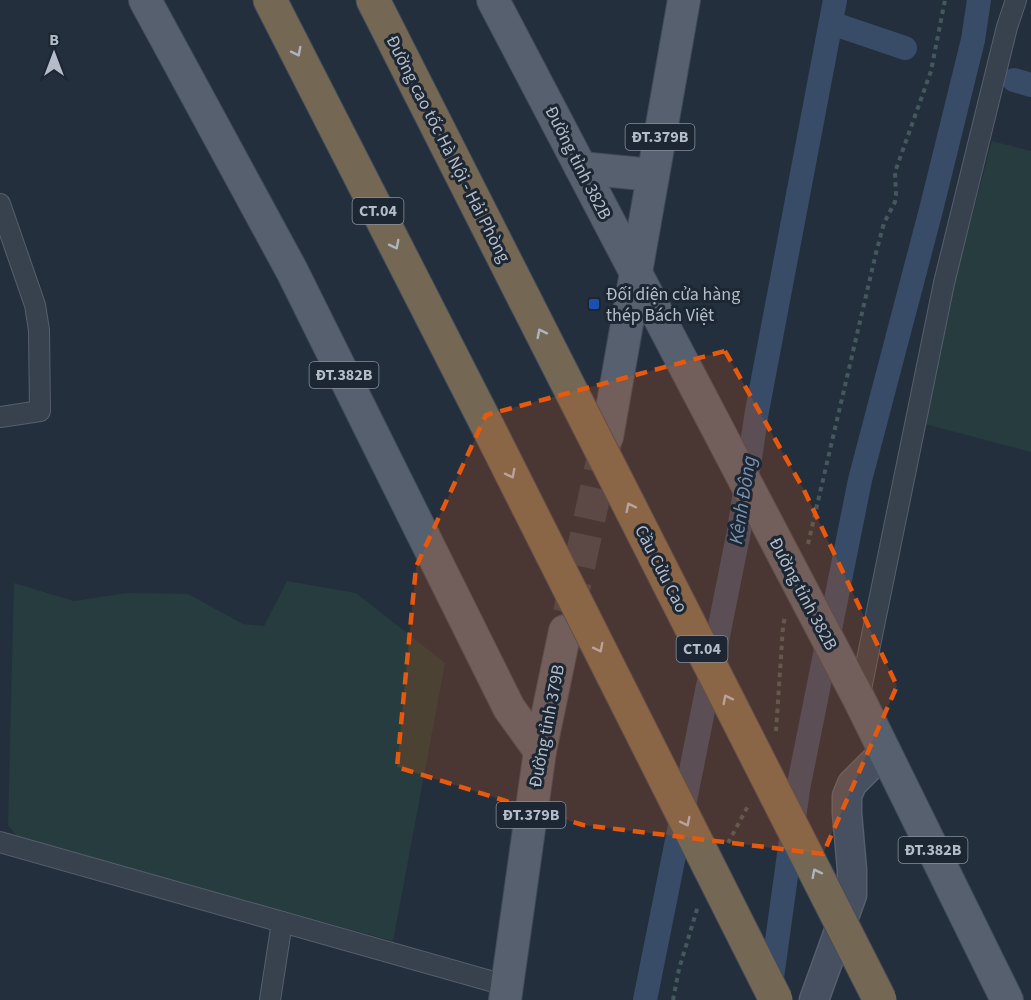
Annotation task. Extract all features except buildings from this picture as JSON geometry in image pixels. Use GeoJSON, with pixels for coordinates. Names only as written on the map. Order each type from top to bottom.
{"type":"FeatureCollection","features":[{"type":"Feature","properties":{"kind":"highway","name":"CT.04"},"geometry":{"type":"LineString","coordinates":[[270,0],[776,1000]]}},
{"type":"Feature","properties":{"kind":"highway","name":"Đường cao tốc Hà Nội - Hải Phòng"},"geometry":{"type":"LineString","coordinates":[[373,0],[524,298]]}},
{"type":"Feature","properties":{"kind":"highway","name":"Cầu Cửu Cao"},"geometry":{"type":"LineString","coordinates":[[524,298],[880,1000]]}},
{"type":"Feature","properties":{"kind":"main road","name":"ĐT.382B"},"geometry":{"type":"LineString","coordinates":[[145,0],[292,271],[509,708],[540,751]]}},
{"type":"Feature","properties":{"kind":"main road","name":"Đường tỉnh 382B"},"geometry":{"type":"LineString","coordinates":[[493,0],[885,751],[1007,1000]]}},
{"type":"Feature","properties":{"kind":"main road","name":"ĐT.379B"},"geometry":{"type":"LineString","coordinates":[[607,437],[684,0]]}},
{"type":"Feature","properties":{"kind":"main road"},"geometry":{"type":"LineString","coordinates":[[581,168],[653,175]]}},
{"type":"Feature","properties":{"kind":"main road","name":"Đường tỉnh 379B"},"geometry":{"type":"LineString","coordinates":[[507,993],[540,751],[565,631]]}},
{"type":"Feature","properties":{"kind":"main road"},"geometry":{"type":"LineString","coordinates":[[814,1000],[852,895],[847,796],[852,784],[885,751]]}},
{"type":"Feature","properties":{"kind":"street"},"geometry":{"type":"LineString","coordinates":[[853,689],[944,283],[1006,27],[1016,0]]}},
{"type":"Feature","properties":{"kind":"street"},"geometry":{"type":"LineString","coordinates":[[0,204],[35,305],[39,330],[40,411],[0,417]]}},
{"type":"Feature","properties":{"kind":"street"},"geometry":{"type":"LineString","coordinates":[[0,842],[282,922],[507,993]]}},
{"type":"Feature","properties":{"kind":"street"},"geometry":{"type":"LineString","coordinates":[[270,1000],[282,922]]}},
{"type":"Feature","properties":{"kind":"path"},"geometry":{"type":"LineString","coordinates":[[776,738],[788,564],[808,544],[876,253],[884,223],[895,202],[895,172],[931,71],[945,0]]}},
{"type":"Feature","properties":{"kind":"path"},"geometry":{"type":"LineString","coordinates":[[727,845],[754,794]]}},
{"type":"Feature","properties":{"kind":"path"},"geometry":{"type":"LineString","coordinates":[[673,1000],[679,969],[699,903]]}},
{"type":"Feature","properties":{"kind":"highlighted area"},"geometry":{"type":"Polygon","coordinates":[[[725,351],[804,490],[897,686],[823,854],[583,825],[397,767],[416,567],[486,415],[725,351]]]}},
{"type":"Feature","properties":{"kind":"green space"},"geometry":{"type":"Polygon","coordinates":[[[992,141],[1031,151],[1031,452],[917,422],[992,141]]]}},
{"type":"Feature","properties":{"kind":"green space"},"geometry":{"type":"Polygon","coordinates":[[[287,581],[356,593],[445,663],[393,941],[19,839],[8,825],[14,583],[74,601],[127,593],[188,594],[243,624],[264,626],[287,581]]]}},
{"type":"Feature","properties":{"kind":"waterway","name":"Kênh Đông"},"geometry":{"type":"LineString","coordinates":[[645,1000],[739,531],[757,411],[835,0]]}},
{"type":"Feature","properties":{"kind":"waterway"},"geometry":{"type":"LineString","coordinates":[[770,992],[798,789],[860,480],[932,206],[973,40],[979,0]]}},
{"type":"Feature","properties":{"kind":"waterway"},"geometry":{"type":"LineString","coordinates":[[831,23],[905,48]]}},
{"type":"Feature","properties":{"kind":"waterway"},"geometry":{"type":"LineString","coordinates":[[1014,80],[1031,85]]}},
{"type":"Feature","properties":{"kind":"tunnel"},"geometry":{"type":"LineString","coordinates":[[569,613],[607,438]]}},
{"type":"Feature","properties":{"kind":"place","name":"Đối diện cửa hàng thép Bách Việt"},"geometry":{"type":"Point","coordinates":[594,304]}}]}
